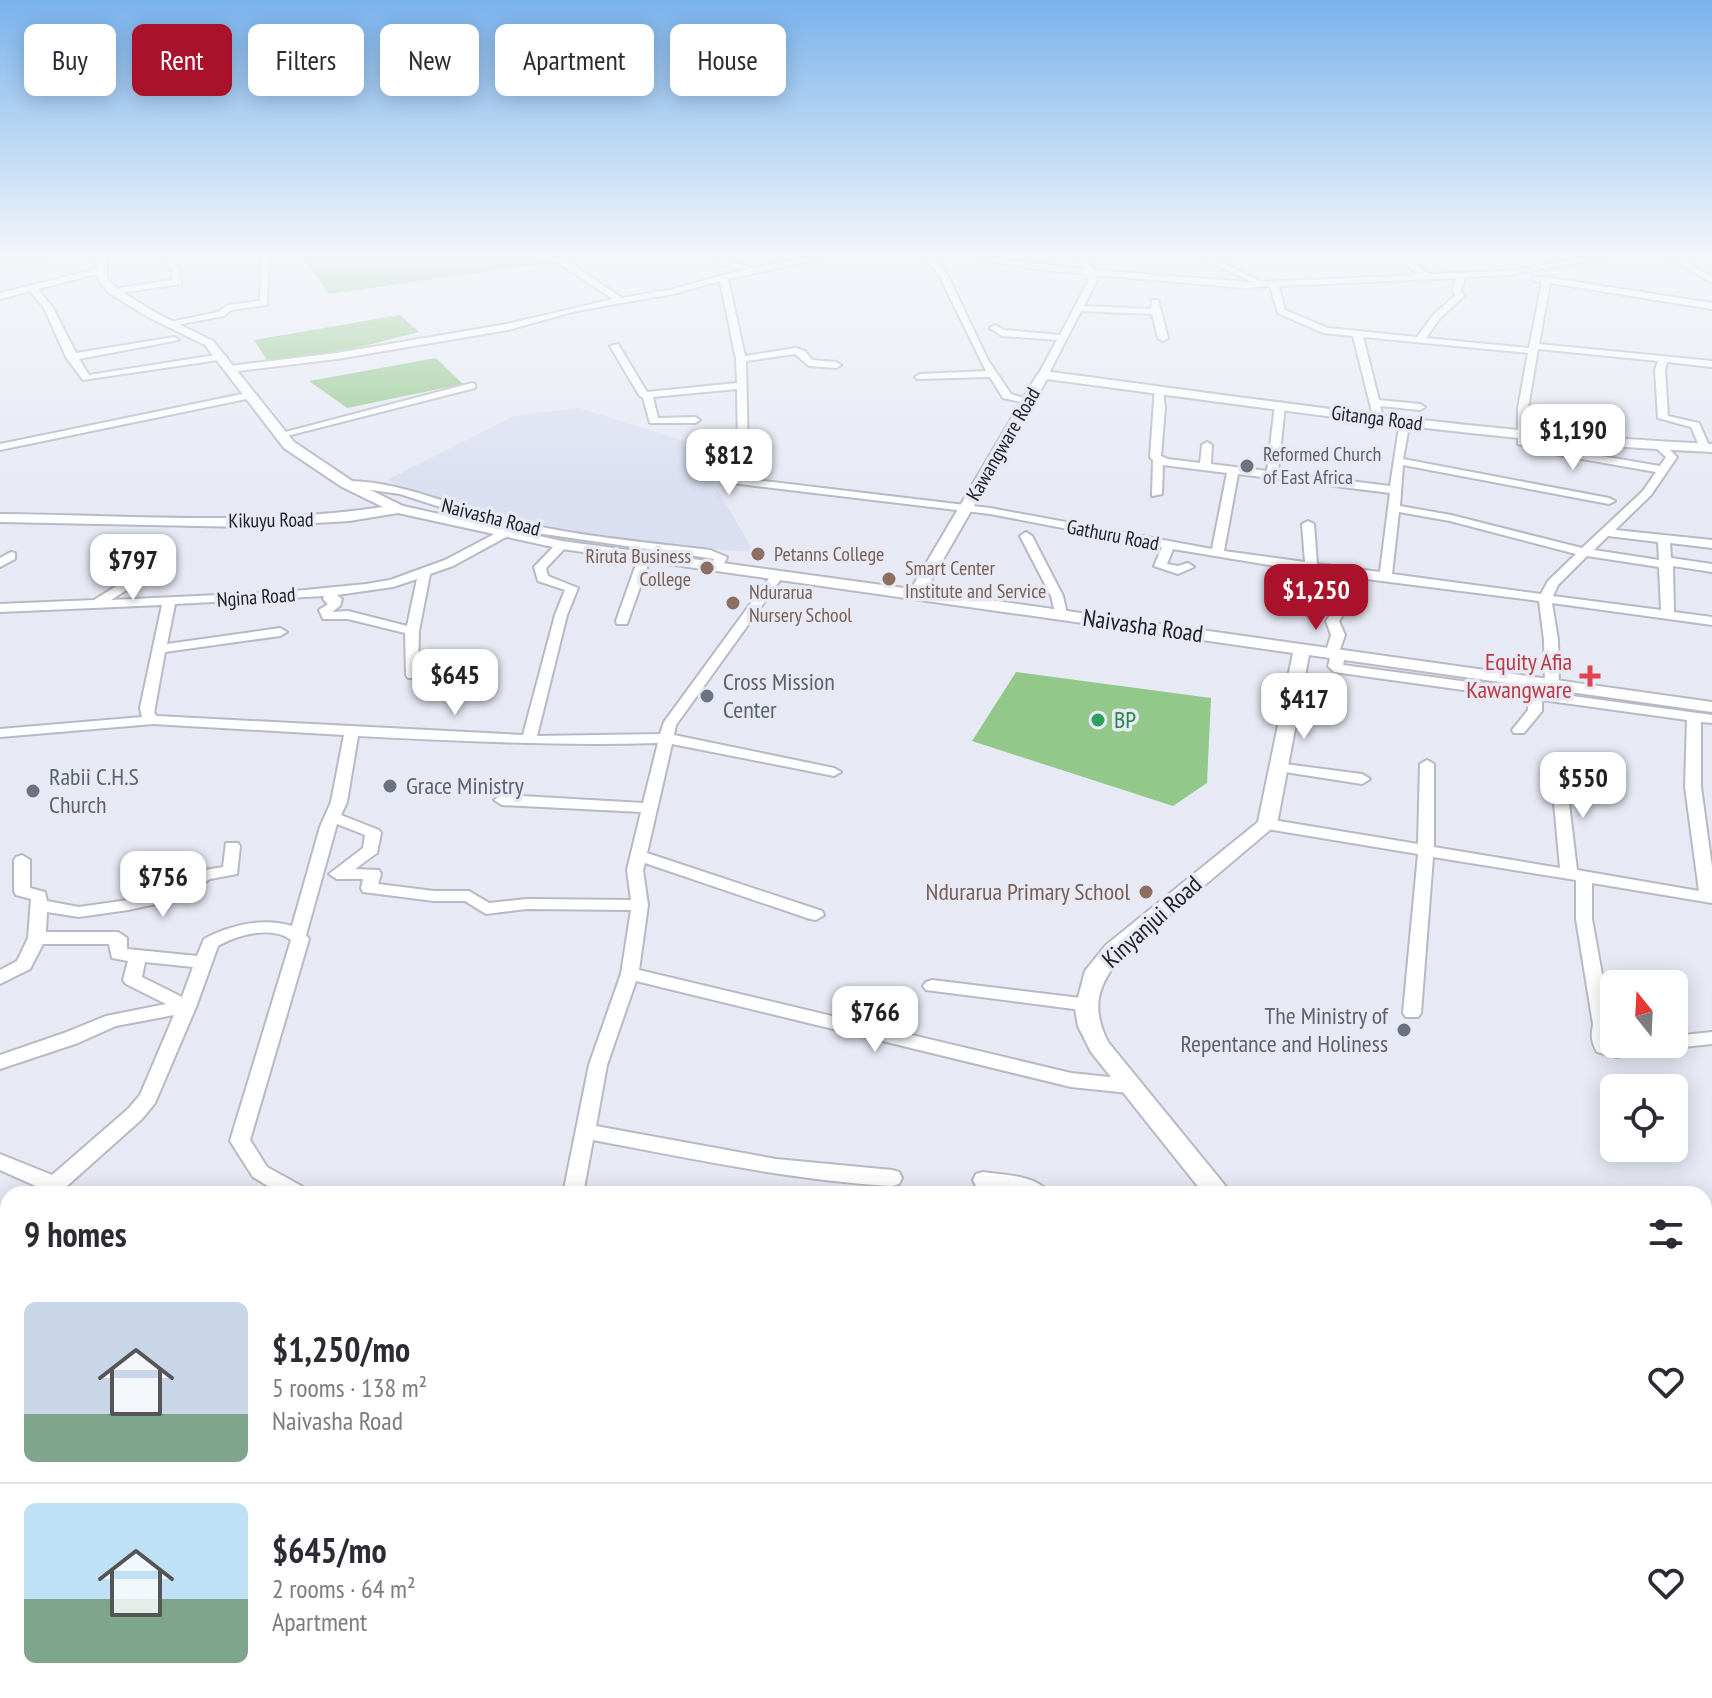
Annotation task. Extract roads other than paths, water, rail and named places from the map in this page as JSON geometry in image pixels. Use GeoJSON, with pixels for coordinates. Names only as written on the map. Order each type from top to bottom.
{"type":"FeatureCollection","features":[{"type":"Feature","properties":{"kind":"main road","name":"Naivasha Road"},"geometry":{"type":"LineString","coordinates":[[192,334],[209,343],[222,357],[289,445],[347,484],[398,509],[562,545],[642,552],[777,576],[1302,650],[1335,655],[1394,671],[1651,705],[1712,707]]}},
{"type":"Feature","properties":{"kind":"main road","name":"Gitanga Road"},"geometry":{"type":"LineString","coordinates":[[1043,375],[1522,436],[1709,448]]}},
{"type":"Feature","properties":{"kind":"main road","name":"Kawangware Road"},"geometry":{"type":"LineString","coordinates":[[916,594],[1043,375]]}},
{"type":"Feature","properties":{"kind":"main road","name":"Kikuyu Road"},"geometry":{"type":"LineString","coordinates":[[0,518],[251,522],[357,516],[398,509]]}},
{"type":"Feature","properties":{"kind":"main road"},"geometry":{"type":"LineString","coordinates":[[1267,824],[1302,650]]}},
{"type":"Feature","properties":{"kind":"main road","name":"Kinyanjui Road"},"geometry":{"type":"LineString","coordinates":[[1212,1186],[1129,1086],[1094,1036],[1086,1009],[1093,976],[1114,950],[1267,824]]}},
{"type":"Feature","properties":{"kind":"street"},"geometry":{"type":"LineString","coordinates":[[60,334],[77,370],[90,379],[222,357]]}},
{"type":"Feature","properties":{"kind":"street"},"geometry":{"type":"LineString","coordinates":[[230,369],[337,356],[465,334]]}},
{"type":"Feature","properties":{"kind":"street","name":"Gathuru Road"},"geometry":{"type":"LineString","coordinates":[[735,334],[743,385],[740,398],[744,452],[725,468],[723,474],[727,478],[783,488],[1015,515],[1169,546],[1311,568],[1712,621]]}},
{"type":"Feature","properties":{"kind":"street"},"geometry":{"type":"LineString","coordinates":[[971,334],[983,360],[1008,398],[1026,402]]}},
{"type":"Feature","properties":{"kind":"street"},"geometry":{"type":"LineString","coordinates":[[1017,334],[1063,338]]}},
{"type":"Feature","properties":{"kind":"street","name":"Kawangware Road"},"geometry":{"type":"LineString","coordinates":[[1043,375],[1065,334]]}},
{"type":"Feature","properties":{"kind":"street"},"geometry":{"type":"LineString","coordinates":[[1357,334],[1378,418]]}},
{"type":"Feature","properties":{"kind":"street"},"geometry":{"type":"LineString","coordinates":[[1370,334],[1712,364]]}},
{"type":"Feature","properties":{"kind":"street"},"geometry":{"type":"LineString","coordinates":[[1420,339],[1424,334]]}},
{"type":"Feature","properties":{"kind":"street"},"geometry":{"type":"LineString","coordinates":[[1536,334],[1523,408],[1522,442],[1662,470]]}},
{"type":"Feature","properties":{"kind":"street"},"geometry":{"type":"LineString","coordinates":[[71,357],[174,340]]}},
{"type":"Feature","properties":{"kind":"street"},"geometry":{"type":"LineString","coordinates":[[615,346],[641,391],[648,396],[654,421],[695,420]]}},
{"type":"Feature","properties":{"kind":"street"},"geometry":{"type":"LineString","coordinates":[[741,359],[796,351],[802,353],[809,363],[836,365]]}},
{"type":"Feature","properties":{"kind":"street"},"geometry":{"type":"LineString","coordinates":[[1664,358],[1660,370],[1663,418],[1695,425],[1709,448]]}},
{"type":"Feature","properties":{"kind":"street"},"geometry":{"type":"LineString","coordinates":[[920,377],[993,374]]}},
{"type":"Feature","properties":{"kind":"street"},"geometry":{"type":"LineString","coordinates":[[648,396],[743,385]]}},
{"type":"Feature","properties":{"kind":"street"},"geometry":{"type":"LineString","coordinates":[[279,435],[472,386]]}},
{"type":"Feature","properties":{"kind":"street"},"geometry":{"type":"LineString","coordinates":[[1156,494],[1158,460],[1154,454],[1160,408],[1158,389]]}},
{"type":"Feature","properties":{"kind":"street"},"geometry":{"type":"LineString","coordinates":[[0,447],[252,395]]}},
{"type":"Feature","properties":{"kind":"street"},"geometry":{"type":"LineString","coordinates":[[1375,403],[1420,407]]}},
{"type":"Feature","properties":{"kind":"street"},"geometry":{"type":"LineString","coordinates":[[1272,474],[1280,405]]}},
{"type":"Feature","properties":{"kind":"street"},"geometry":{"type":"LineString","coordinates":[[1385,578],[1405,421]]}},
{"type":"Feature","properties":{"kind":"street"},"geometry":{"type":"LineString","coordinates":[[1205,467],[1207,445]]}},
{"type":"Feature","properties":{"kind":"street"},"geometry":{"type":"LineString","coordinates":[[1516,687],[1535,695],[1564,692],[1545,599],[1552,584],[1647,493],[1672,457],[1661,447]]}},
{"type":"Feature","properties":{"kind":"street"},"geometry":{"type":"LineString","coordinates":[[1158,460],[1395,490]]}},
{"type":"Feature","properties":{"kind":"street"},"geometry":{"type":"LineString","coordinates":[[1398,461],[1609,501]]}},
{"type":"Feature","properties":{"kind":"street"},"geometry":{"type":"LineString","coordinates":[[1217,554],[1233,470]]}},
{"type":"Feature","properties":{"kind":"street","name":"Naivasha Road"},"geometry":{"type":"LineString","coordinates":[[347,484],[379,484],[506,524],[642,552]]}},
{"type":"Feature","properties":{"kind":"street"},"geometry":{"type":"LineString","coordinates":[[1394,508],[1451,518],[1583,552],[1712,568]]}},
{"type":"Feature","properties":{"kind":"street"},"geometry":{"type":"LineString","coordinates":[[1308,524],[1311,568]]}},
{"type":"Feature","properties":{"kind":"street"},"geometry":{"type":"LineString","coordinates":[[1605,532],[1712,544]]}},
{"type":"Feature","properties":{"kind":"street","name":"Ngina Road"},"geometry":{"type":"LineString","coordinates":[[0,608],[99,602],[169,603],[332,592],[393,583],[424,573],[502,534]]}},
{"type":"Feature","properties":{"kind":"street"},"geometry":{"type":"LineString","coordinates":[[1026,536],[1057,596],[1061,614]]}},
{"type":"Feature","properties":{"kind":"street"},"geometry":{"type":"LineString","coordinates":[[1664,539],[1668,615]]}},
{"type":"Feature","properties":{"kind":"street"},"geometry":{"type":"LineString","coordinates":[[529,739],[561,615],[572,588],[542,578],[540,567],[562,545]]}},
{"type":"Feature","properties":{"kind":"street"},"geometry":{"type":"LineString","coordinates":[[1169,546],[1160,566],[1178,570],[1188,567]]}},
{"type":"Feature","properties":{"kind":"street"},"geometry":{"type":"LineString","coordinates":[[622,621],[642,552]]}},
{"type":"Feature","properties":{"kind":"street"},"geometry":{"type":"LineString","coordinates":[[99,602],[147,571]]}},
{"type":"Feature","properties":{"kind":"street"},"geometry":{"type":"LineString","coordinates":[[413,675],[412,631],[424,573]]}},
{"type":"Feature","properties":{"kind":"street"},"geometry":{"type":"LineString","coordinates":[[575,1186],[598,1065],[630,974],[640,905],[635,870],[669,725],[777,576]]}},
{"type":"Feature","properties":{"kind":"street"},"geometry":{"type":"LineString","coordinates":[[332,592],[329,599],[336,599],[334,606],[325,610],[328,616],[348,615],[412,631]]}},
{"type":"Feature","properties":{"kind":"street"},"geometry":{"type":"LineString","coordinates":[[153,720],[147,714],[147,708],[169,603]]}},
{"type":"Feature","properties":{"kind":"street"},"geometry":{"type":"LineString","coordinates":[[1335,655],[1338,635],[1332,621],[1341,609]]}},
{"type":"Feature","properties":{"kind":"street"},"geometry":{"type":"LineString","coordinates":[[160,649],[280,632]]}},
{"type":"Feature","properties":{"kind":"street"},"geometry":{"type":"LineString","coordinates":[[1519,730],[1535,711],[1535,695]]}},
{"type":"Feature","properties":{"kind":"street"},"geometry":{"type":"LineString","coordinates":[[1651,705],[1712,719]]}},
{"type":"Feature","properties":{"kind":"street"},"geometry":{"type":"LineString","coordinates":[[1267,824],[1710,898],[1693,787],[1694,717]]}},
{"type":"Feature","properties":{"kind":"street"},"geometry":{"type":"LineString","coordinates":[[0,733],[153,720],[583,741],[665,738],[834,772]]}},
{"type":"Feature","properties":{"kind":"street"},"geometry":{"type":"LineString","coordinates":[[284,1186],[260,1172],[240,1141],[339,802],[352,729]]}},
{"type":"Feature","properties":{"kind":"street"},"geometry":{"type":"LineString","coordinates":[[1412,1013],[1426,849],[1427,764]]}},
{"type":"Feature","properties":{"kind":"street"},"geometry":{"type":"LineString","coordinates":[[1277,767],[1362,779]]}},
{"type":"Feature","properties":{"kind":"street"},"geometry":{"type":"LineString","coordinates":[[1558,770],[1600,1012]]}},
{"type":"Feature","properties":{"kind":"street"},"geometry":{"type":"LineString","coordinates":[[502,800],[651,808]]}},
{"type":"Feature","properties":{"kind":"street"},"geometry":{"type":"LineString","coordinates":[[333,817],[373,833],[371,850],[337,874],[373,874],[369,888],[434,896],[469,896],[486,909],[527,904],[640,905]]}},
{"type":"Feature","properties":{"kind":"street"},"geometry":{"type":"LineString","coordinates":[[38,905],[79,912],[173,895],[205,875],[231,870],[232,846]]}},
{"type":"Feature","properties":{"kind":"street"},"geometry":{"type":"LineString","coordinates":[[639,856],[816,915]]}},
{"type":"Feature","properties":{"kind":"street"},"geometry":{"type":"LineString","coordinates":[[0,978],[24,965],[37,938],[39,896],[22,891],[22,860]]}},
{"type":"Feature","properties":{"kind":"street"},"geometry":{"type":"LineString","coordinates":[[53,1186],[142,1107],[187,1007],[210,943],[219,936],[238,930],[271,928],[298,934]]}},
{"type":"Feature","properties":{"kind":"street"},"geometry":{"type":"LineString","coordinates":[[37,938],[118,938],[118,954],[201,962]]}},
{"type":"Feature","properties":{"kind":"street"},"geometry":{"type":"LineString","coordinates":[[138,956],[132,980],[187,1007]]}},
{"type":"Feature","properties":{"kind":"street"},"geometry":{"type":"LineString","coordinates":[[630,974],[1071,1080],[1129,1086]]}},
{"type":"Feature","properties":{"kind":"street"},"geometry":{"type":"LineString","coordinates":[[932,986],[1089,1005]]}},
{"type":"Feature","properties":{"kind":"street"},"geometry":{"type":"LineString","coordinates":[[0,1062],[71,1038],[112,1020],[187,1007]]}},
{"type":"Feature","properties":{"kind":"street"},"geometry":{"type":"LineString","coordinates":[[1688,1041],[1712,1038]]}},
{"type":"Feature","properties":{"kind":"street"},"geometry":{"type":"LineString","coordinates":[[585,1131],[776,1166],[846,1176],[892,1178]]}},
{"type":"Feature","properties":{"kind":"street"},"geometry":{"type":"LineString","coordinates":[[0,1162],[42,1186]]}},
{"type":"Feature","properties":{"kind":"street"},"geometry":{"type":"LineString","coordinates":[[983,1180],[1022,1186]]}},
{"type":"Feature","properties":{"kind":"place","name":"Reformed Church of East Africa"},"geometry":{"type":"Point","coordinates":[1247,466]}},
{"type":"Feature","properties":{"kind":"place","name":"Petanns College"},"geometry":{"type":"Point","coordinates":[758,554]}},
{"type":"Feature","properties":{"kind":"place","name":"Riruta Business College"},"geometry":{"type":"Point","coordinates":[707,568]}},
{"type":"Feature","properties":{"kind":"place","name":"Smart Center Institute and Service"},"geometry":{"type":"Point","coordinates":[889,579]}},
{"type":"Feature","properties":{"kind":"place","name":"Ndurarua Nursery School"},"geometry":{"type":"Point","coordinates":[733,603]}},
{"type":"Feature","properties":{"kind":"place","name":"Equity Afia Kawangware"},"geometry":{"type":"Point","coordinates":[1590,676]}},
{"type":"Feature","properties":{"kind":"place","name":"Cross Mission Center"},"geometry":{"type":"Point","coordinates":[707,696]}},
{"type":"Feature","properties":{"kind":"place","name":"BP"},"geometry":{"type":"Point","coordinates":[1098,720]}},
{"type":"Feature","properties":{"kind":"place","name":"Grace Ministry"},"geometry":{"type":"Point","coordinates":[390,786]}},
{"type":"Feature","properties":{"kind":"place","name":"Rabii C.H.S Church"},"geometry":{"type":"Point","coordinates":[33,791]}},
{"type":"Feature","properties":{"kind":"place","name":"Ndurarua Primary School"},"geometry":{"type":"Point","coordinates":[1146,892]}},
{"type":"Feature","properties":{"kind":"place","name":"The Ministry of Repentance and Holiness"},"geometry":{"type":"Point","coordinates":[1404,1030]}}]}
